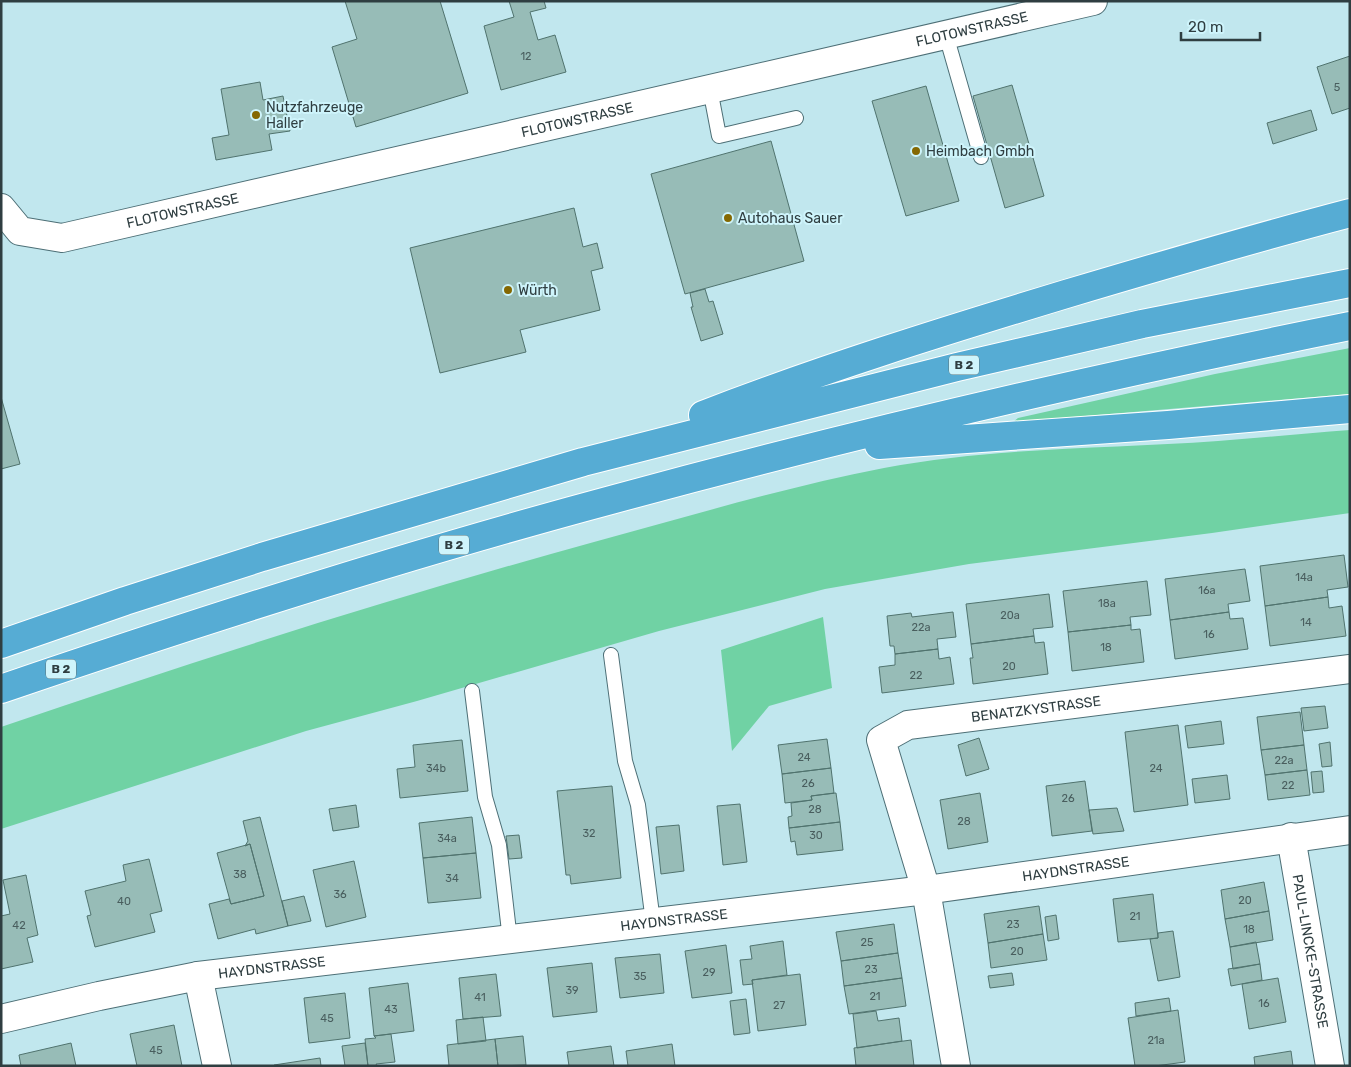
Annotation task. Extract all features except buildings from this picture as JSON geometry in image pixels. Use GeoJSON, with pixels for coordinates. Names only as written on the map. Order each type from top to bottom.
{"type":"FeatureCollection","features":[{"type":"Feature","properties":{"kind":"highway"},"geometry":{"type":"LineString","coordinates":[[582,462],[749,398],[966,324],[1150,269],[1350,213]]}},
{"type":"Feature","properties":{"kind":"highway","name":"B 2"},"geometry":{"type":"LineString","coordinates":[[1,644],[262,558],[582,462],[957,367],[1142,324],[1350,283]]}},
{"type":"Feature","properties":{"kind":"highway","name":"B 2"},"geometry":{"type":"LineString","coordinates":[[1,690],[121,648],[383,565],[610,500],[790,453],[1047,390],[1350,326]]}},
{"type":"Feature","properties":{"kind":"highway"},"geometry":{"type":"LineString","coordinates":[[790,453],[920,441],[1158,426],[1350,409]]}},
{"type":"Feature","properties":{"kind":"street","name":"FLOTOWSTRASSE"},"geometry":{"type":"LineString","coordinates":[[1,208],[20,231],[62,238],[1094,1]]}},
{"type":"Feature","properties":{"kind":"street","name":"BENATZKYSTRASSE"},"geometry":{"type":"LineString","coordinates":[[926,890],[881,740],[908,725],[1350,669]]}},
{"type":"Feature","properties":{"kind":"street","name":"HAYDNSTRASSE"},"geometry":{"type":"LineString","coordinates":[[1,1019],[99,996],[198,976],[926,890],[1350,830]]}},
{"type":"Feature","properties":{"kind":"street","name":"PAUL-LINCKE-STRASSE"},"geometry":{"type":"LineString","coordinates":[[1290,837],[1330,1066]]}},
{"type":"Feature","properties":{"kind":"street"},"geometry":{"type":"LineString","coordinates":[[926,890],[956,1066]]}},
{"type":"Feature","properties":{"kind":"street"},"geometry":{"type":"LineString","coordinates":[[198,976],[217,1066]]}},
{"type":"Feature","properties":{"kind":"lane"},"geometry":{"type":"LineString","coordinates":[[946,35],[981,157]]}},
{"type":"Feature","properties":{"kind":"lane"},"geometry":{"type":"LineString","coordinates":[[710,89],[719,136],[796,118]]}},
{"type":"Feature","properties":{"kind":"lane"},"geometry":{"type":"LineString","coordinates":[[610,654],[625,761],[638,805],[654,922]]}},
{"type":"Feature","properties":{"kind":"lane"},"geometry":{"type":"LineString","coordinates":[[472,692],[484,797],[498,845],[510,940]]}},
{"type":"Feature","properties":{"kind":"green space"},"geometry":{"type":"Polygon","coordinates":[[[1350,348],[1350,394],[1013,422],[1018,418],[1215,374],[1350,348]]]}},
{"type":"Feature","properties":{"kind":"green space"},"geometry":{"type":"Polygon","coordinates":[[[1350,430],[1350,513],[1212,533],[969,564],[825,589],[659,631],[306,731],[1,829],[1,727],[370,607],[738,502],[884,468],[925,461],[1009,452],[1176,444],[1350,430]]]}},
{"type":"Feature","properties":{"kind":"green space"},"geometry":{"type":"Polygon","coordinates":[[[823,617],[832,688],[769,706],[732,751],[721,650],[823,617]]]}},
{"type":"Feature","properties":{"kind":"place","name":"Nutzfahrzeuge Haller"},"geometry":{"type":"Point","coordinates":[256,115]}},
{"type":"Feature","properties":{"kind":"place","name":"Heimbach Gmbh"},"geometry":{"type":"Point","coordinates":[916,151]}},
{"type":"Feature","properties":{"kind":"place","name":"Autohaus Sauer"},"geometry":{"type":"Point","coordinates":[728,218]}},
{"type":"Feature","properties":{"kind":"place","name":"Würth"},"geometry":{"type":"Point","coordinates":[508,290]}}]}
